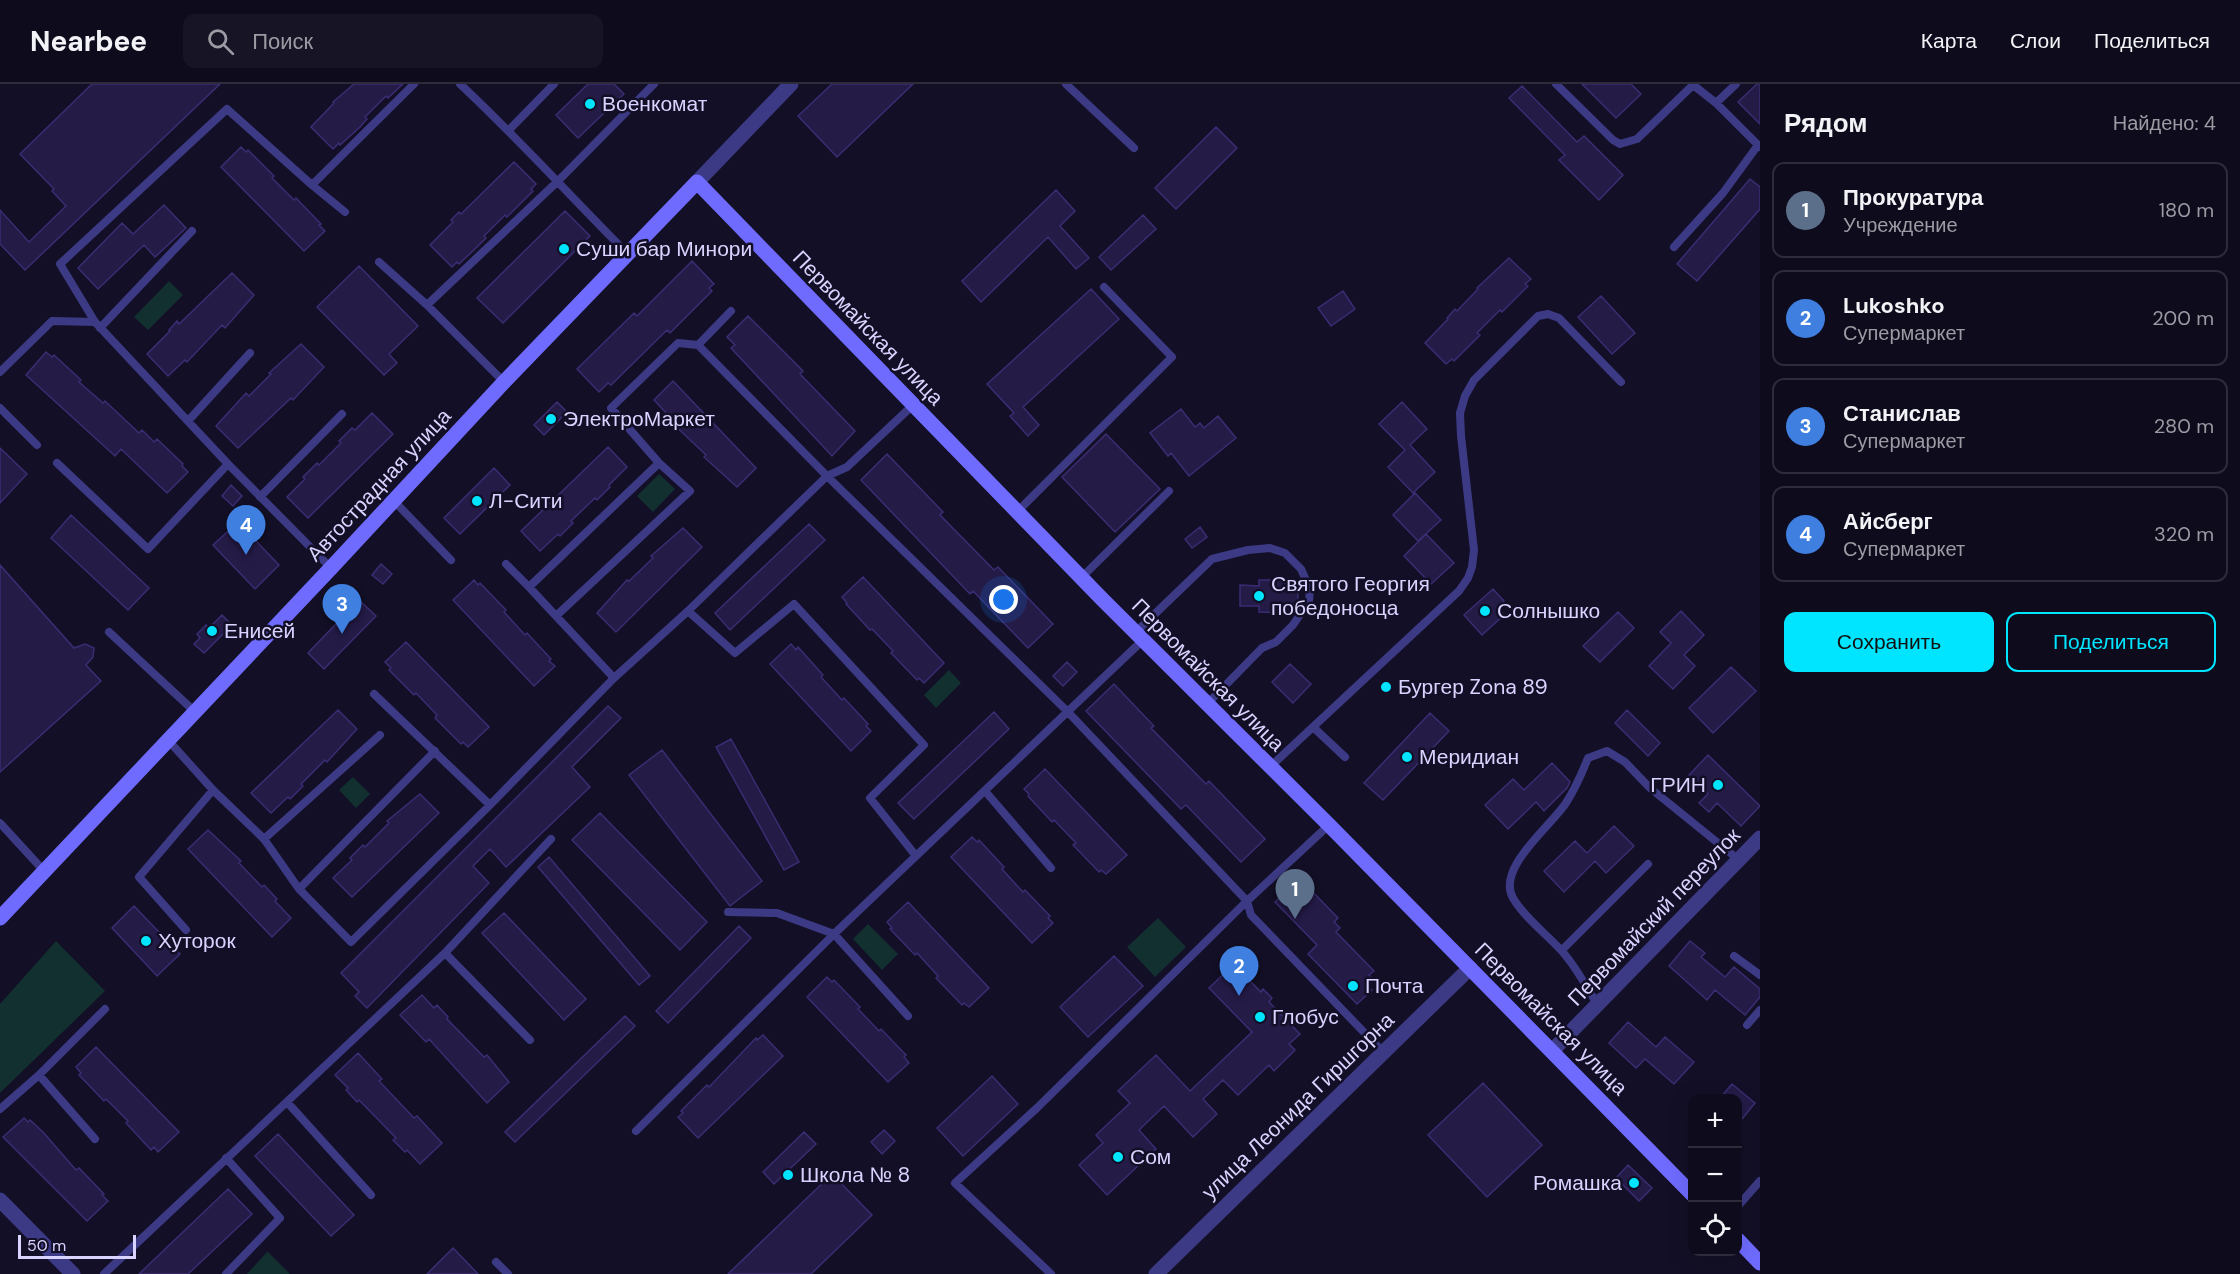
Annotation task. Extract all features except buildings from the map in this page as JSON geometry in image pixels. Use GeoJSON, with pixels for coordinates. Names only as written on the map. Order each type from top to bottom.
{"type":"FeatureCollection","features":[{"type":"Feature","properties":{"kind":"main road","name":"Автострадная улица"},"geometry":{"type":"LineString","coordinates":[[0,918],[504,382],[697,182]]}},
{"type":"Feature","properties":{"kind":"main road","name":"Первомайская улица"},"geometry":{"type":"LineString","coordinates":[[697,182],[1081,578],[1329,825],[1688,1190]]}},
{"type":"Feature","properties":{"kind":"main road"},"geometry":{"type":"LineString","coordinates":[[1742,1245],[1760,1263]]}},
{"type":"Feature","properties":{"kind":"street","name":"Автострадная улица"},"geometry":{"type":"LineString","coordinates":[[697,182],[791,84]]}},
{"type":"Feature","properties":{"kind":"street","name":"Первомайский переулок"},"geometry":{"type":"LineString","coordinates":[[1552,1051],[1760,838]]}},
{"type":"Feature","properties":{"kind":"street","name":"улица Леонида Гиршгорна"},"geometry":{"type":"LineString","coordinates":[[1156,1274],[1470,968]]}},
{"type":"Feature","properties":{"kind":"street"},"geometry":{"type":"LineString","coordinates":[[0,1200],[72,1274]]}},
{"type":"Feature","properties":{"kind":"lane"},"geometry":{"type":"LineString","coordinates":[[312,185],[414,84]]}},
{"type":"Feature","properties":{"kind":"lane"},"geometry":{"type":"LineString","coordinates":[[460,84],[509,130],[627,253]]}},
{"type":"Feature","properties":{"kind":"lane"},"geometry":{"type":"LineString","coordinates":[[509,130],[554,84]]}},
{"type":"Feature","properties":{"kind":"lane"},"geometry":{"type":"LineString","coordinates":[[427,305],[557,182],[654,84]]}},
{"type":"Feature","properties":{"kind":"lane"},"geometry":{"type":"LineString","coordinates":[[1066,84],[1134,148]]}},
{"type":"Feature","properties":{"kind":"lane"},"geometry":{"type":"LineString","coordinates":[[1556,84],[1613,140],[1620,144],[1636,139],[1693,85],[1716,103],[1759,146],[1718,199],[1674,247]]}},
{"type":"Feature","properties":{"kind":"lane"},"geometry":{"type":"LineString","coordinates":[[1716,103],[1736,84]]}},
{"type":"Feature","properties":{"kind":"lane"},"geometry":{"type":"LineString","coordinates":[[331,568],[228,464],[97,325],[60,264],[227,109],[345,212]]}},
{"type":"Feature","properties":{"kind":"lane"},"geometry":{"type":"LineString","coordinates":[[0,372],[52,321],[97,325],[192,231]]}},
{"type":"Feature","properties":{"kind":"lane"},"geometry":{"type":"LineString","coordinates":[[379,262],[427,305],[504,382]]}},
{"type":"Feature","properties":{"kind":"lane"},"geometry":{"type":"LineString","coordinates":[[1017,512],[1172,357],[1104,287]]}},
{"type":"Feature","properties":{"kind":"lane"},"geometry":{"type":"LineString","coordinates":[[698,345],[731,311]]}},
{"type":"Feature","properties":{"kind":"lane"},"geometry":{"type":"LineString","coordinates":[[1270,767],[1459,591],[1468,578],[1474,550],[1460,413],[1465,396],[1474,380],[1539,316],[1548,314],[1559,318],[1621,382]]}},
{"type":"Feature","properties":{"kind":"lane"},"geometry":{"type":"LineString","coordinates":[[556,616],[690,491],[660,463],[610,408],[678,343],[698,345],[827,476],[1067,711],[1247,901],[1251,915],[1383,1052]]}},
{"type":"Feature","properties":{"kind":"lane"},"geometry":{"type":"LineString","coordinates":[[188,421],[250,353]]}},
{"type":"Feature","properties":{"kind":"lane"},"geometry":{"type":"LineString","coordinates":[[168,740],[213,790],[264,839],[299,889],[351,942],[614,678],[688,611],[827,476],[847,467],[912,405]]}},
{"type":"Feature","properties":{"kind":"lane"},"geometry":{"type":"LineString","coordinates":[[0,408],[37,445]]}},
{"type":"Feature","properties":{"kind":"lane"},"geometry":{"type":"LineString","coordinates":[[260,497],[342,414]]}},
{"type":"Feature","properties":{"kind":"lane"},"geometry":{"type":"LineString","coordinates":[[57,463],[148,549],[228,464]]}},
{"type":"Feature","properties":{"kind":"lane"},"geometry":{"type":"LineString","coordinates":[[529,587],[660,463]]}},
{"type":"Feature","properties":{"kind":"lane"},"geometry":{"type":"LineString","coordinates":[[1081,578],[1169,491]]}},
{"type":"Feature","properties":{"kind":"lane"},"geometry":{"type":"LineString","coordinates":[[393,500],[451,560]]}},
{"type":"Feature","properties":{"kind":"lane"},"geometry":{"type":"LineString","coordinates":[[636,1131],[834,934],[1067,711],[1212,559],[1248,550],[1270,548],[1285,553],[1301,569],[1310,589],[1309,601],[1293,625],[1276,642],[1262,648],[1207,704]]}},
{"type":"Feature","properties":{"kind":"lane"},"geometry":{"type":"LineString","coordinates":[[506,564],[614,678]]}},
{"type":"Feature","properties":{"kind":"lane"},"geometry":{"type":"LineString","coordinates":[[688,611],[735,653],[794,604],[924,746],[870,798],[916,856]]}},
{"type":"Feature","properties":{"kind":"lane"},"geometry":{"type":"LineString","coordinates":[[109,633],[194,711]]}},
{"type":"Feature","properties":{"kind":"lane"},"geometry":{"type":"LineString","coordinates":[[374,694],[490,805]]}},
{"type":"Feature","properties":{"kind":"lane"},"geometry":{"type":"LineString","coordinates":[[1313,727],[1345,757]]}},
{"type":"Feature","properties":{"kind":"lane"},"geometry":{"type":"LineString","coordinates":[[264,839],[380,735]]}},
{"type":"Feature","properties":{"kind":"lane"},"geometry":{"type":"LineString","coordinates":[[1598,1005],[1562,950],[1527,916],[1513,898],[1509,887],[1513,871],[1527,849],[1566,805],[1588,758],[1607,751],[1624,762],[1650,788],[1739,860]]}},
{"type":"Feature","properties":{"kind":"lane"},"geometry":{"type":"LineString","coordinates":[[299,889],[435,752]]}},
{"type":"Feature","properties":{"kind":"lane"},"geometry":{"type":"LineString","coordinates":[[186,930],[139,877],[213,790]]}},
{"type":"Feature","properties":{"kind":"lane"},"geometry":{"type":"LineString","coordinates":[[985,791],[1051,868]]}},
{"type":"Feature","properties":{"kind":"lane"},"geometry":{"type":"LineString","coordinates":[[0,823],[44,871]]}},
{"type":"Feature","properties":{"kind":"lane"},"geometry":{"type":"LineString","coordinates":[[1051,1274],[954,1183],[1085,1063],[1247,901],[1329,825]]}},
{"type":"Feature","properties":{"kind":"lane"},"geometry":{"type":"LineString","coordinates":[[104,1274],[445,953],[551,839]]}},
{"type":"Feature","properties":{"kind":"lane"},"geometry":{"type":"LineString","coordinates":[[1562,950],[1648,864]]}},
{"type":"Feature","properties":{"kind":"lane"},"geometry":{"type":"LineString","coordinates":[[728,912],[777,913],[834,934],[908,1016]]}},
{"type":"Feature","properties":{"kind":"lane"},"geometry":{"type":"LineString","coordinates":[[445,953],[530,1040]]}},
{"type":"Feature","properties":{"kind":"lane"},"geometry":{"type":"LineString","coordinates":[[1734,956],[1760,975]]}},
{"type":"Feature","properties":{"kind":"lane"},"geometry":{"type":"LineString","coordinates":[[0,1109],[39,1075],[105,1009]]}},
{"type":"Feature","properties":{"kind":"lane"},"geometry":{"type":"LineString","coordinates":[[1747,1025],[1760,1010]]}},
{"type":"Feature","properties":{"kind":"lane"},"geometry":{"type":"LineString","coordinates":[[39,1075],[95,1139]]}},
{"type":"Feature","properties":{"kind":"lane"},"geometry":{"type":"LineString","coordinates":[[287,1102],[371,1195]]}},
{"type":"Feature","properties":{"kind":"lane"},"geometry":{"type":"LineString","coordinates":[[226,1158],[280,1218],[226,1274]]}},
{"type":"Feature","properties":{"kind":"lane"},"geometry":{"type":"LineString","coordinates":[[1741,1202],[1760,1180]]}},
{"type":"Feature","properties":{"kind":"lane"},"geometry":{"type":"LineString","coordinates":[[496,1262],[508,1274]]}},
{"type":"Feature","properties":{"kind":"green space"},"geometry":{"type":"Polygon","coordinates":[[[169,281],[183,295],[148,330],[134,317],[169,281]]]}},
{"type":"Feature","properties":{"kind":"green space"},"geometry":{"type":"Polygon","coordinates":[[[659,474],[675,489],[653,512],[637,496],[659,474]]]}},
{"type":"Feature","properties":{"kind":"green space"},"geometry":{"type":"Polygon","coordinates":[[[949,670],[961,683],[936,708],[924,695],[949,670]]]}},
{"type":"Feature","properties":{"kind":"green space"},"geometry":{"type":"Polygon","coordinates":[[[353,777],[370,794],[356,808],[339,790],[353,777]]]}},
{"type":"Feature","properties":{"kind":"green space"},"geometry":{"type":"Polygon","coordinates":[[[1158,918],[1186,947],[1155,977],[1127,947],[1158,918]]]}},
{"type":"Feature","properties":{"kind":"green space"},"geometry":{"type":"Polygon","coordinates":[[[868,924],[898,954],[882,970],[853,939],[868,924]]]}},
{"type":"Feature","properties":{"kind":"green space"},"geometry":{"type":"Polygon","coordinates":[[[56,941],[105,991],[0,1093],[0,1004],[56,941]]]}},
{"type":"Feature","properties":{"kind":"green space"},"geometry":{"type":"Polygon","coordinates":[[[268,1252],[290,1274],[247,1274],[268,1252]]]}},
{"type":"Feature","properties":{"kind":"place","name":"Военкомат"},"geometry":{"type":"Point","coordinates":[590,104]}},
{"type":"Feature","properties":{"kind":"place","name":"Суши бар Минори"},"geometry":{"type":"Point","coordinates":[564,249]}},
{"type":"Feature","properties":{"kind":"place","name":"ЭлектроМаркет"},"geometry":{"type":"Point","coordinates":[551,419]}},
{"type":"Feature","properties":{"kind":"place","name":"Л-Сити"},"geometry":{"type":"Point","coordinates":[477,501]}},
{"type":"Feature","properties":{"kind":"place","name":"Айсберг"},"geometry":{"type":"Point","coordinates":[246,555]}},
{"type":"Feature","properties":{"kind":"place","name":"Святого Георгия победоносца"},"geometry":{"type":"Point","coordinates":[1259,596]}},
{"type":"Feature","properties":{"kind":"place","name":"Солнышко"},"geometry":{"type":"Point","coordinates":[1485,611]}},
{"type":"Feature","properties":{"kind":"place","name":"Енисей"},"geometry":{"type":"Point","coordinates":[212,631]}},
{"type":"Feature","properties":{"kind":"place","name":"Станислав"},"geometry":{"type":"Point","coordinates":[342,634]}},
{"type":"Feature","properties":{"kind":"place","name":"Бургер Zona 89"},"geometry":{"type":"Point","coordinates":[1386,687]}},
{"type":"Feature","properties":{"kind":"place","name":"Меридиан"},"geometry":{"type":"Point","coordinates":[1407,757]}},
{"type":"Feature","properties":{"kind":"place","name":"ГРИН"},"geometry":{"type":"Point","coordinates":[1718,785]}},
{"type":"Feature","properties":{"kind":"place","name":"Прокуратура"},"geometry":{"type":"Point","coordinates":[1295,919]}},
{"type":"Feature","properties":{"kind":"place","name":"Хуторок"},"geometry":{"type":"Point","coordinates":[146,941]}},
{"type":"Feature","properties":{"kind":"place","name":"Почта"},"geometry":{"type":"Point","coordinates":[1353,986]}},
{"type":"Feature","properties":{"kind":"place","name":"Lukoshko"},"geometry":{"type":"Point","coordinates":[1239,996]}},
{"type":"Feature","properties":{"kind":"place","name":"Глобус"},"geometry":{"type":"Point","coordinates":[1260,1017]}},
{"type":"Feature","properties":{"kind":"place","name":"Сом"},"geometry":{"type":"Point","coordinates":[1118,1157]}},
{"type":"Feature","properties":{"kind":"place","name":"Школа № 8"},"geometry":{"type":"Point","coordinates":[788,1175]}},
{"type":"Feature","properties":{"kind":"place","name":"Ромашка"},"geometry":{"type":"Point","coordinates":[1634,1183]}}]}
